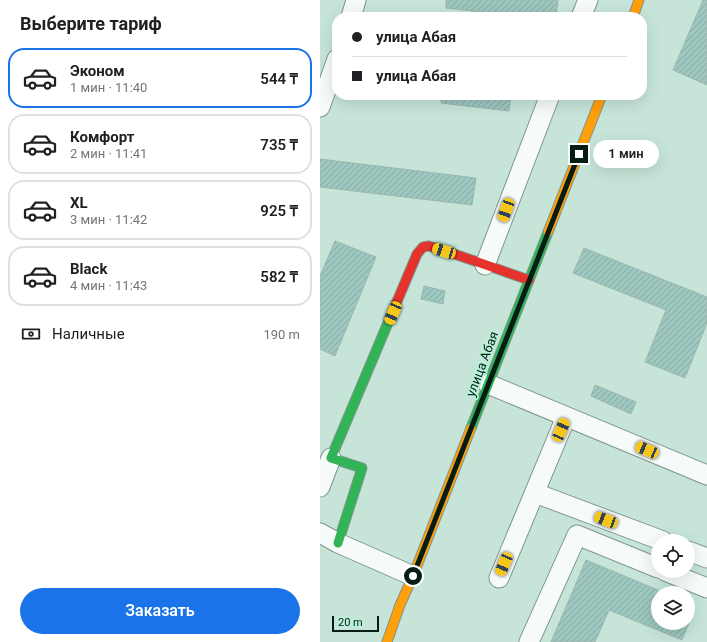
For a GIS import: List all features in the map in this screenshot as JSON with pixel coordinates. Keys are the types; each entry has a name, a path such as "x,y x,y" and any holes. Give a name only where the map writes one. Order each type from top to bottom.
{"street":[{"path":"352,12 356,0"},
{"path":"583,12 588,0"},
{"path":"635,12 639,0"},
{"path":"320,107 332,73"},
{"path":"485,265 548,100"},
{"name":"улица Абая","path":"387,642 400,605 413,576 600,100"},
{"path":"320,487 331,458 422,247 429,246 472,259 529,280"},
{"path":"488,384 707,475"},
{"path":"498,578 566,417"},
{"path":"331,458 362,468 338,543"},
{"path":"535,493 651,537"},
{"path":"320,533 338,543 413,576"},
{"path":"529,642 577,535 651,565"},
{"path":"695,554 707,558"},
{"path":"682,578 707,588"}],"building":[{"path":"446,0 558,0 557,12 480,12 446,8"},
{"path":"703,0 707,0 707,85 673,70"},
{"path":"441,100 510,100 509,111 441,103"},
{"path":"320,159 476,178 472,205 320,187"},
{"path":"335,241 376,257 335,356 320,349 320,276"},
{"path":"584,248 707,297 707,323 685,378 645,362 666,310 573,273"},
{"path":"424,286 445,291 443,304 421,299"},
{"path":"595,385 636,402 631,414 591,396"},
{"path":"586,560 651,587 651,627 609,610 595,642 551,642"},
{"path":"658,630 686,630 682,640"}],"traffic: fast":[{"path":"471,428 548,232"},
{"path":"338,543 362,468 331,458 390,318"}],"traffic: slow":[{"path":"635,12 639,0"},
{"path":"548,232 600,100"},
{"path":"387,642 400,605 413,576 471,428"}],"traffic: jam":[{"path":"390,318 417,254 423,247 429,246 442,250 529,280"}],"route":[{"path":"413,576 579,154"}]}
